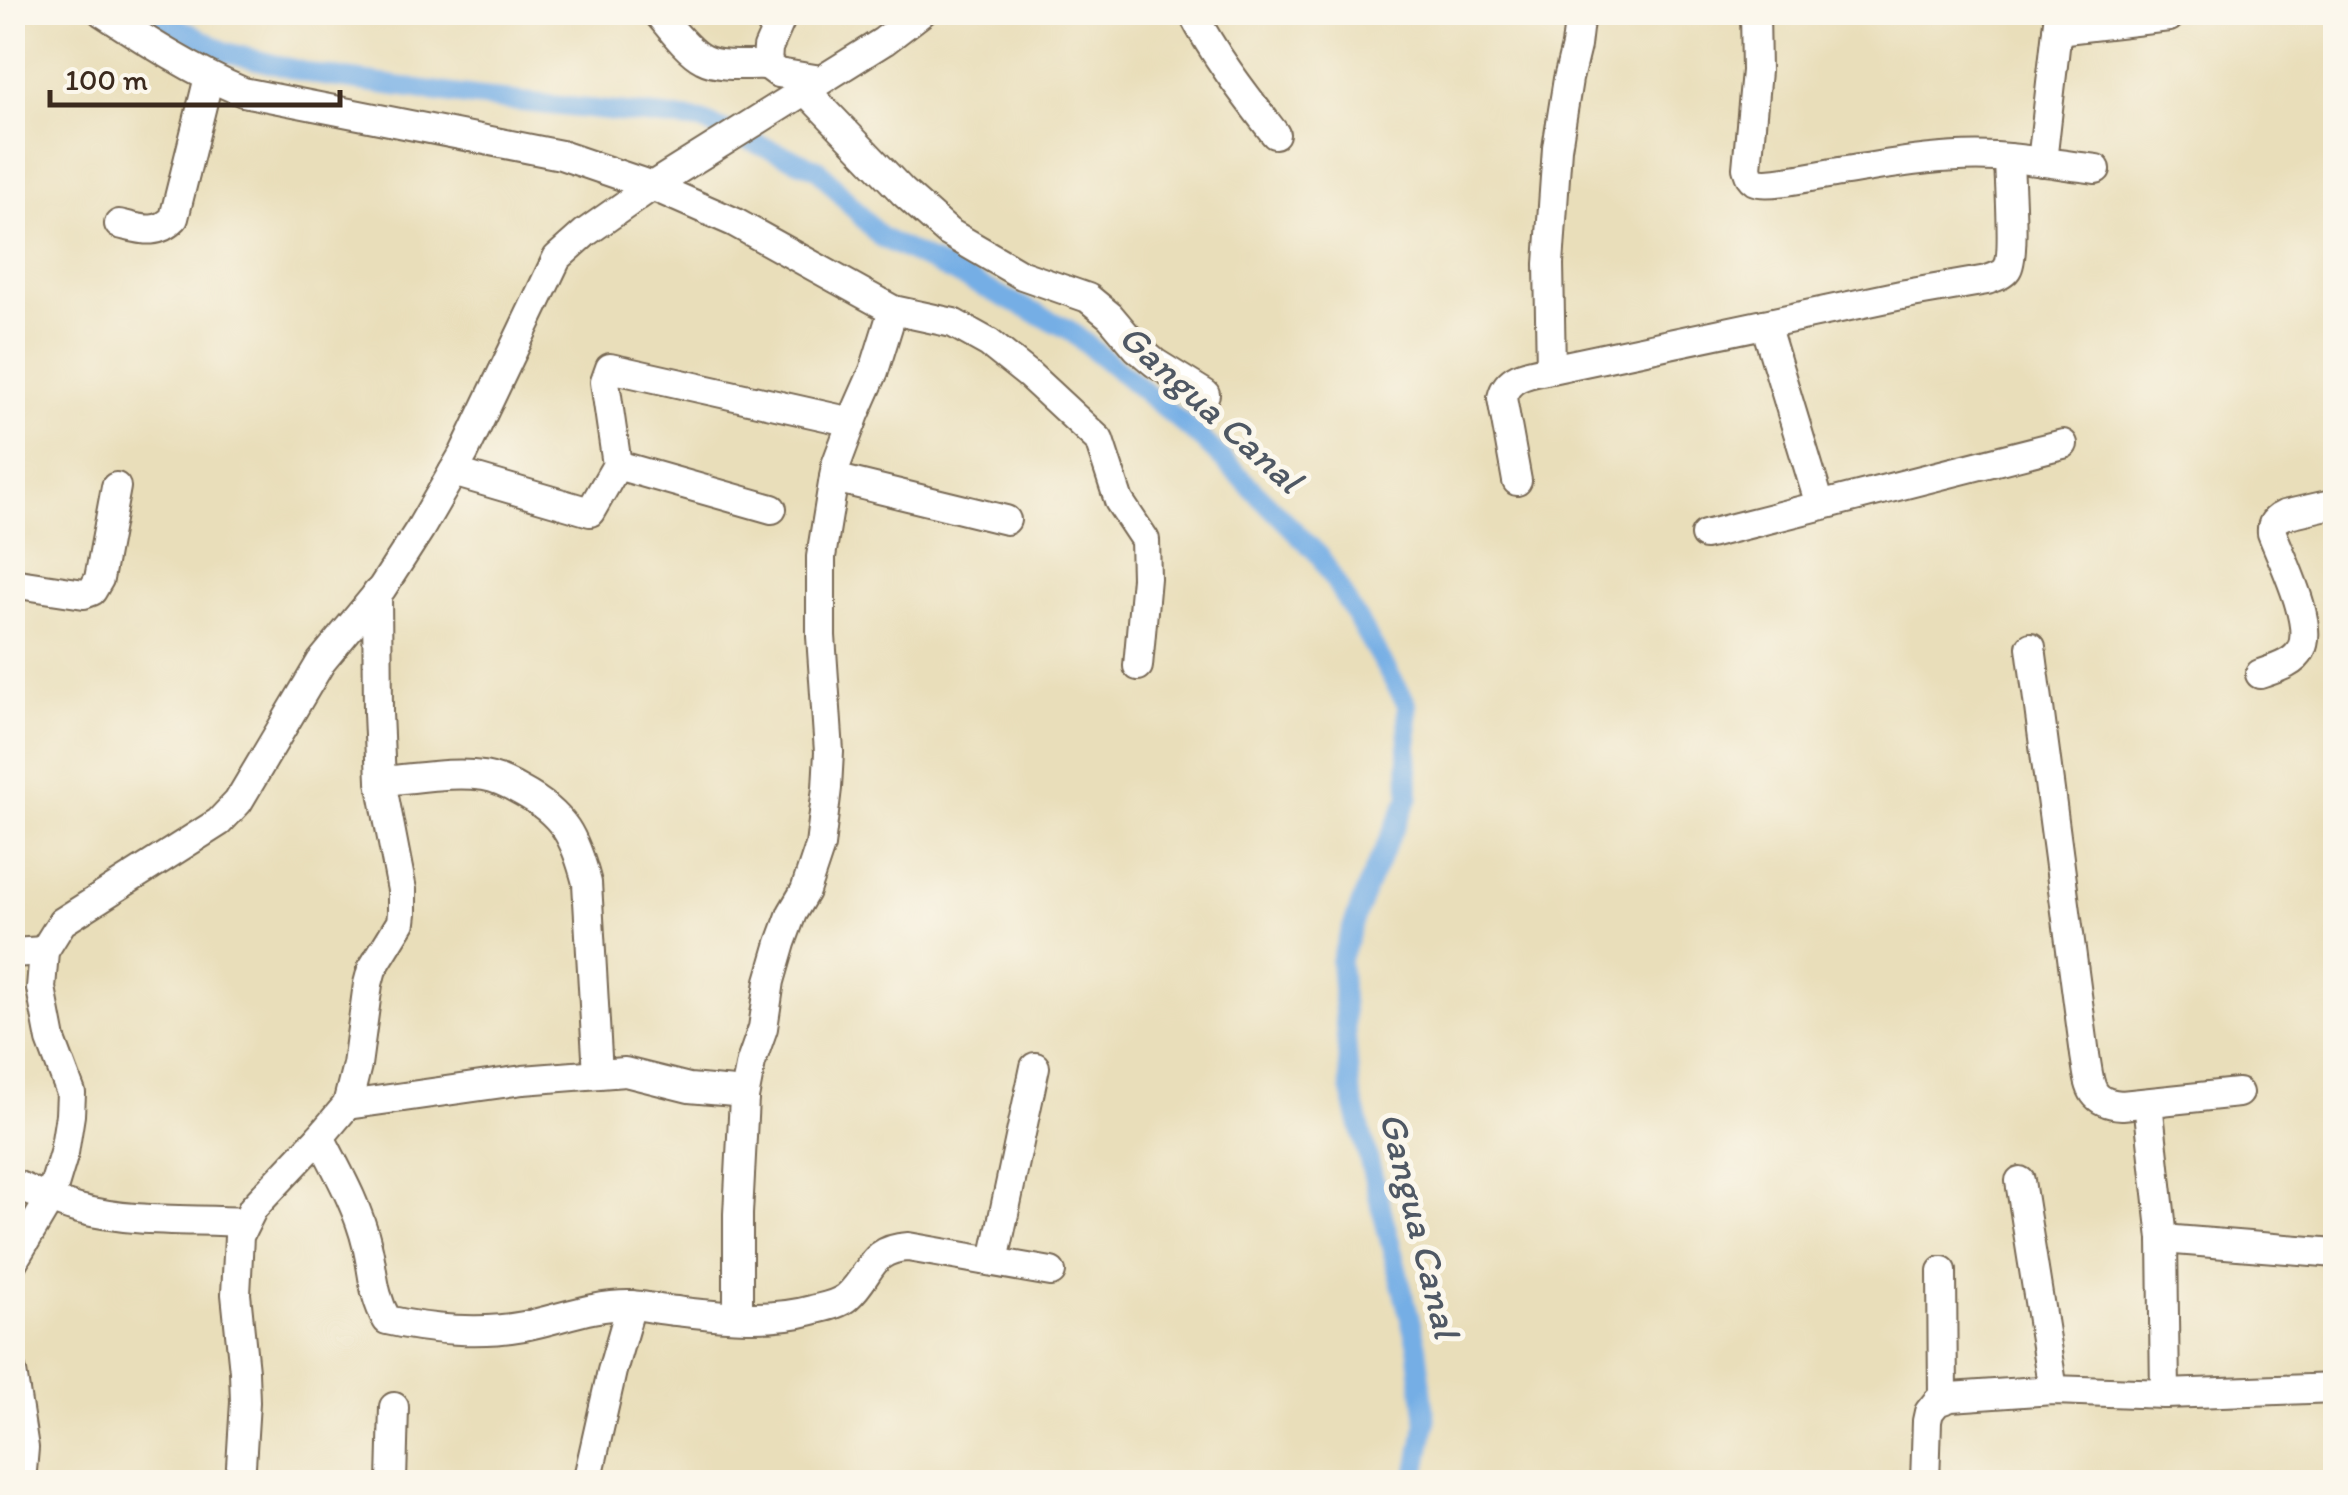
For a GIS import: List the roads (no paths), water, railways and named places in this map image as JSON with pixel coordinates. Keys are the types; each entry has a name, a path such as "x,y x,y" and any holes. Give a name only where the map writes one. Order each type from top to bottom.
{"street":[{"path":"102,12 168,55 243,92 561,155 652,186 734,222 893,310 954,323 989,343 1099,440 1119,501 1145,540 1146,578 1138,666"},
{"path":"768,65 768,48 784,12"},
{"path":"12,1263 50,1199 64,1154 71,1093 46,1022 41,988 44,951 62,922 185,845 238,802 322,662 377,593 454,472 557,258 585,233 652,186 884,41 922,12"},
{"path":"1192,12 1208,44 1276,134"},
{"path":"1552,368 1549,264 1557,148 1580,12"},
{"path":"1755,12 1756,71 1747,168 1755,180 1769,182 1959,157 2009,158 2096,170"},
{"path":"2042,162 2058,21 2170,17 2168,12"},
{"path":"664,16 703,59 768,65 806,89 903,192 948,232 1022,275 1088,298 1155,363 1205,394"},
{"path":"119,224 153,231 174,218 209,78"},
{"path":"1517,482 1502,398 1512,380 1552,368 1998,276 2007,270 2011,253 2009,158"},
{"path":"738,1315 744,1098 781,943 820,846 829,752 821,636 821,557 834,478 893,310"},
{"path":"1765,324 1820,505"},
{"path":"454,472 590,512 618,465 605,382 610,368 852,422"},
{"path":"1704,535 2063,444"},
{"path":"618,465 772,509"},
{"path":"834,478 1006,520"},
{"path":"12,584 84,594 92,591 99,580 116,487"},
{"path":"2260,674 2296,657 2304,643 2302,615 2272,526 2284,515 2336,503"},
{"path":"240,1482 245,1402 236,1294 238,1236 253,1208 346,1104 353,1085 372,969 394,936 402,912 402,890 381,781 377,593"},
{"path":"2031,647 2089,1082 2098,1100 2122,1106 2238,1093"},
{"path":"381,781 484,776 530,796 559,818 580,856 586,883 598,1074"},
{"path":"12,953 44,951"},
{"path":"994,1261 1035,1066"},
{"path":"346,1104 523,1080 625,1072 689,1088 734,1092 744,1098"},
{"path":"2148,1102 2163,1239 2164,1394"},
{"path":"320,1137 352,1201 368,1246 378,1304 387,1320 407,1325 498,1330 587,1309 631,1305 738,1315 806,1312 844,1300 880,1254 908,1246 1051,1272"},
{"path":"2020,1181 2053,1390"},
{"path":"12,1183 76,1208 124,1218 244,1222"},
{"path":"2163,1239 2336,1253"},
{"path":"1942,1272 1944,1399"},
{"path":"587,1482 631,1305"},
{"path":"12,1372 24,1448 21,1482"},
{"path":"1925,1482 1929,1412 1944,1399 2053,1390 2164,1394 2336,1388"},
{"path":"392,1482 394,1408"}],"waterway":[{"name":"Gangua Canal","path":"149,12 226,52 317,75 475,97 701,121 818,169 880,237 1068,329 1203,440 1320,556 1407,704 1409,797 1369,882 1340,961 1350,1088 1417,1346 1426,1422 1415,1482"}]}
